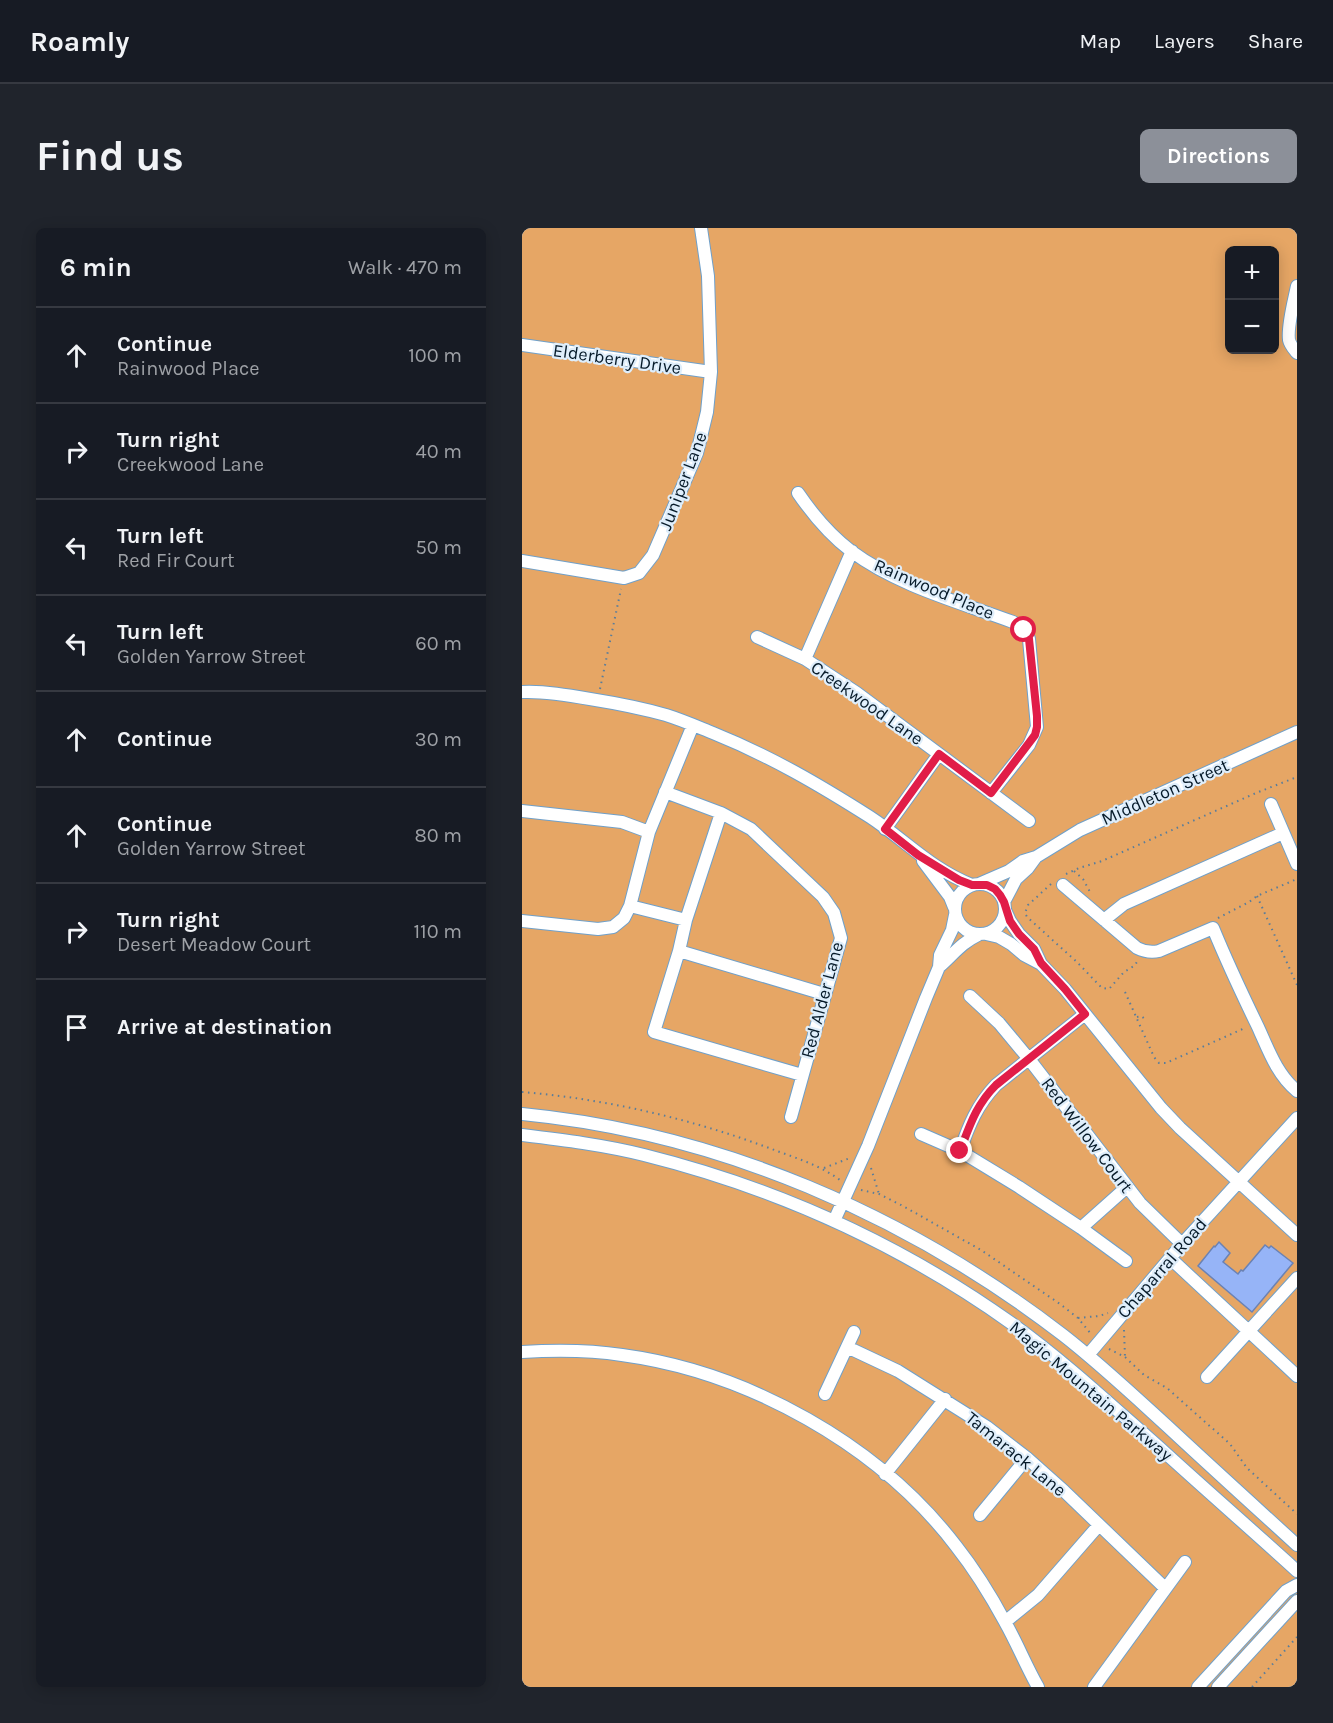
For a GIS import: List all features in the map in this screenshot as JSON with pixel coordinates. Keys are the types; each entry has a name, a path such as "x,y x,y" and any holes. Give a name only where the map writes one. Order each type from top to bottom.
{"street":[{"name":"Juniper Lane","path":"624,578 639,573 653,555 697,453 707,412 711,372 708,276 701,228"},
{"path":"1297,286 1289,340 1297,353"},
{"name":"Elderberry Drive","path":"522,345 711,372"},
{"name":"Rainwood Place","path":"798,493 825,528 852,551 888,573 1013,622 1024,630 1029,639 1037,727 1029,745 991,793"},
{"path":"805,659 852,551"},
{"path":"522,561 624,578"},
{"name":"Creekwood Lane","path":"758,637 805,659 857,693 1029,821"},
{"path":"522,692 598,700 667,716 741,744 789,767 834,794 918,855 959,880 987,885 995,889 1000,895 1010,921 1019,934 1034,949 1041,963 1065,989 1161,1108 1297,1235"},
{"path":"522,921 598,929 613,927 624,918 630,906 649,832 693,725"},
{"name":"Middleton Street","path":"976,884 1036,857 1080,830 1297,732"},
{"path":"885,829 939,754"},
{"name":"Red Alder Lane","path":"665,792 721,813 751,829 823,897 834,913 841,938 791,1117"},
{"path":"1271,804 1297,864"},
{"path":"522,811 622,822 649,832"},
{"path":"721,813 686,920 654,1032 802,1075"},
{"path":"1104,920 1124,904 1283,833"},
{"path":"918,855 950,897 958,922 963,928 999,937 1024,955 1041,963"},
{"name":"Middleton Street","path":"1005,906 1016,879 1029,868 1036,857"},
{"path":"1058,882 1143,952 1159,951 1213,928 1277,1067 1297,1091"},
{"path":"834,1221 869,1144 939,967 940,955 952,930 956,899 960,893 976,884"},
{"path":"630,906 686,920"},
{"path":"939,967 967,940 994,931 1004,918 1005,906"},
{"path":"679,951 824,994"},
{"name":"Red Willow Court","path":"970,996 999,1023 1029,1059 1140,1203 1182,1244"},
{"path":"960,1151 983,1098 1085,1014"},
{"name":"Magic Mountain Parkway","path":"522,1114 611,1127 683,1144 752,1165 844,1201 943,1254 1026,1307 1088,1355 1297,1545"},
{"name":"Chaparral Road","path":"1088,1355 1182,1244 1297,1118"},
{"path":"921,1134 960,1151 1019,1187 1126,1261"},
{"name":"Magic Mountain Parkway","path":"522,1135 576,1142 642,1155 710,1173 778,1196 834,1221 923,1266 1010,1322 1048,1350 1097,1391 1297,1571"},
{"path":"1081,1228 1127,1187"},
{"path":"1170,1258 1297,1376"},
{"path":"1207,1377 1297,1278"},
{"path":"825,1394 854,1332"},
{"name":"Tamarack Lane","path":"847,1347 898,1371 987,1427 1027,1458 1166,1588"},
{"path":"522,1352 549,1351 621,1355 665,1363 755,1393 793,1411 841,1440 885,1474 929,1514 956,1545 983,1584 1005,1622 1038,1687"},
{"path":"885,1474 945,1399"},
{"path":"980,1515 1027,1458"},
{"path":"1005,1622 1038,1595 1099,1526"},
{"path":"1094,1687 1185,1562"},
{"path":"1198,1687 1286,1591 1297,1585"},
{"path":"1218,1687 1297,1601"}],"path":[{"path":"598,700 624,578"},
{"path":"1143,952 1134,966 1124,972 1109,989 1102,988 1025,913 1028,905 1079,868 1108,859 1297,777"},
{"path":"1213,928 1219,916 1297,879"},
{"path":"1257,896 1297,985"},
{"path":"1125,992 1154,1057 1162,1064 1256,1023"},
{"path":"1137,1017 1141,1016 1145,1019"},
{"path":"522,1092 617,1106 690,1123 759,1144 823,1169 840,1180"},
{"path":"823,1169 845,1160"},
{"path":"875,1178 879,1194"},
{"path":"862,1190 879,1194 966,1241 1023,1278 1078,1318 1089,1333"},
{"path":"1078,1318 1099,1316"},
{"path":"1123,1335 1125,1358"},
{"path":"1108,1348 1125,1358 1144,1375 1167,1388 1230,1444 1247,1468 1297,1514"},
{"path":"1252,1687 1297,1638"}],"shaded area":[{"path":"522,228 1297,228 1297,1687 522,1687"}],"building":[{"path":"1219,1242 1230,1253 1223,1262 1238,1274 1265,1245 1269,1248 1271,1246 1293,1263 1252,1312 1198,1266"}],"route":[{"path":"960,1151 983,1098 1085,1014 1041,963 1034,949 1019,934 1010,921 1004,902 995,889 987,885 972,885 959,880 918,855 885,829 939,754 991,793 1029,745 1035,735 1037,716 1029,639 1024,630"}]}
